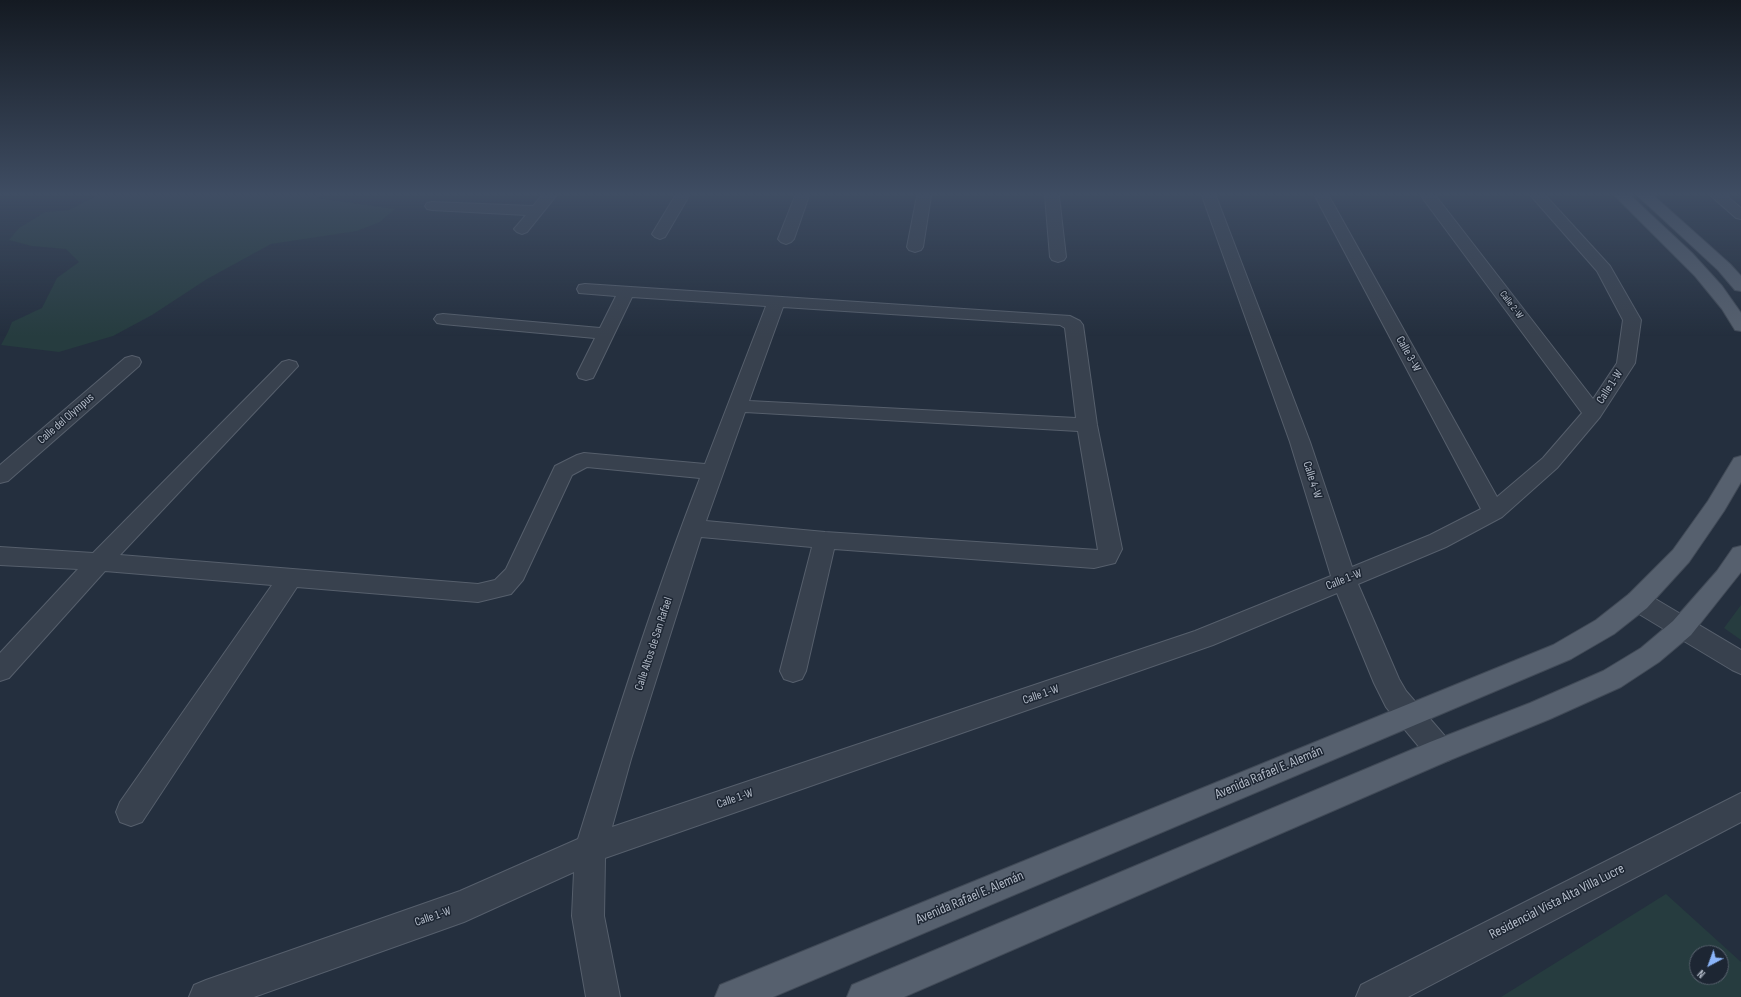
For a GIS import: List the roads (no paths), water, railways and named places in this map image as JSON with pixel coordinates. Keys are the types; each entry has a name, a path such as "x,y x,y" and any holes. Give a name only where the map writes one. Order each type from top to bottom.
{"main road":[{"path":"1671,243 1708,281 1731,308 1741,326"},
{"path":"1697,243 1724,267 1741,286"},
{"name":"Avenida Rafael E. Alemán","path":"732,997 1562,652 1605,627 1638,602 1681,556 1716,506 1741,463"},
{"path":"864,997 1440,751 1540,711 1612,679 1650,655 1682,628 1725,577 1741,554"}],"street":[{"path":"915,247 916,243"},
{"path":"1057,243 1058,257"},
{"name":"Calle 4-W","path":"1226,243 1300,442 1344,580 1387,683 1396,699 1440,751"},
{"name":"Calle 3-W","path":"1347,243 1494,512"},
{"name":"Calle 2-W","path":"1463,243 1593,413"},
{"name":"Calle 1-W","path":"206,997 464,906 590,849 1204,638 1438,541 1494,512 1550,463 1593,413 1626,363 1632,320 1604,269 1580,243"},
{"path":"586,289 1064,320 1071,322 1074,325 1087,425 1110,550 1107,557 1094,559 825,540 692,528"},
{"path":"586,374 627,291"},
{"name":"Calle Altos de San Rafael","path":"603,997 588,916 590,849 617,759 692,528 776,302"},
{"path":"443,319 606,334"},
{"name":"Calle del Olympus","path":"0,476 132,362"},
{"path":"0,670 99,562 289,366"},
{"path":"738,406 1087,425"},
{"path":"0,556 99,562 478,593 502,588 515,574 563,471 572,465 584,460 713,472"},
{"path":"794,671 825,540"},
{"path":"131,812 291,577"},
{"path":"1638,602 1741,663"},
{"name":"Residencial Vista Alta Villa Lucre","path":"1373,997 1741,807"}]}
